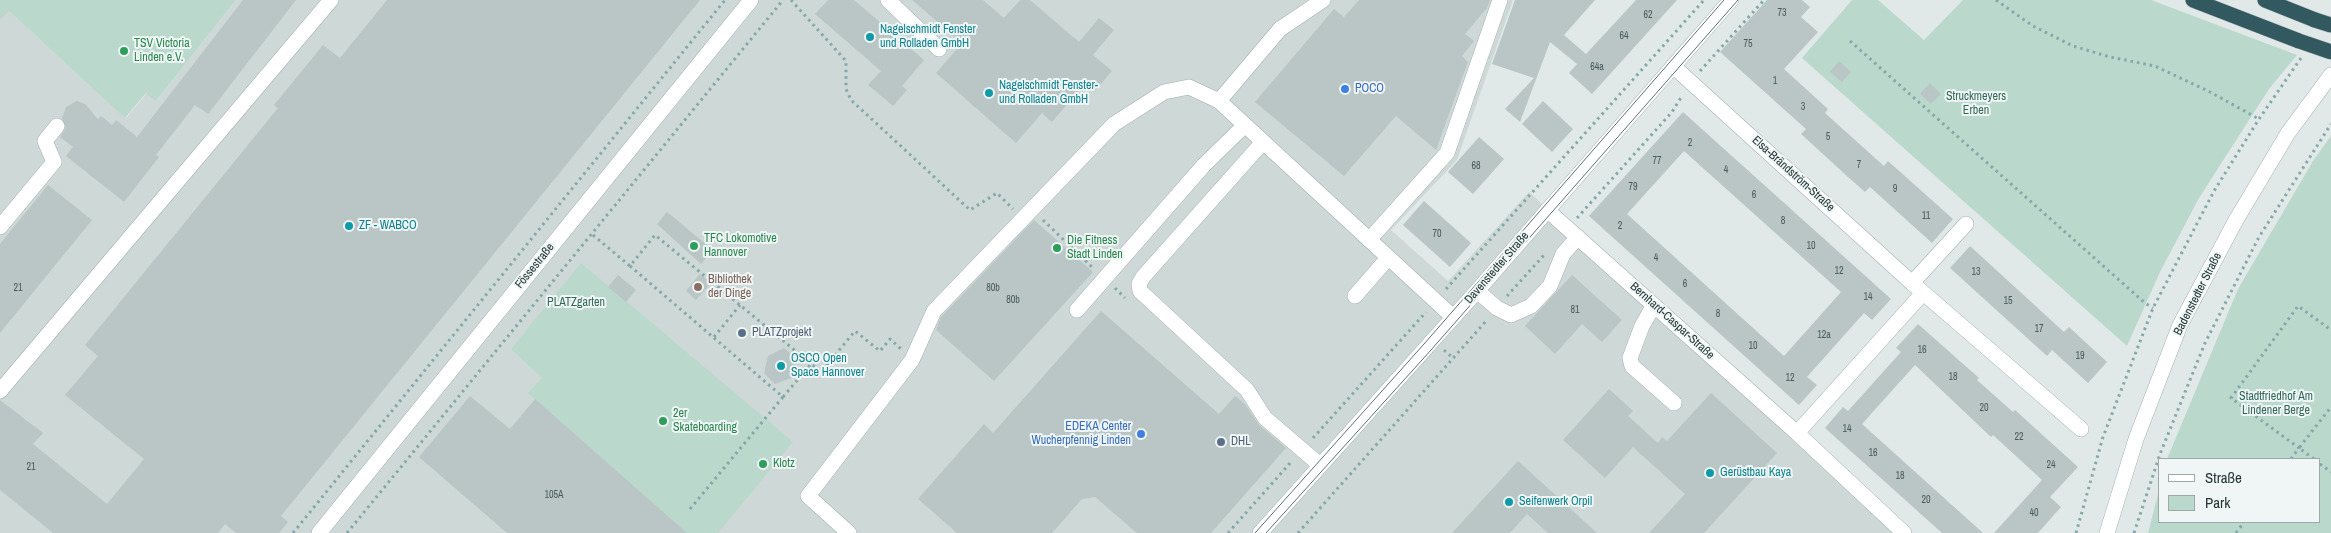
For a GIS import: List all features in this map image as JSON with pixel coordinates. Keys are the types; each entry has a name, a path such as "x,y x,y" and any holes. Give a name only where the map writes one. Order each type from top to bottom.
{"highway":[{"path":"2194,0 2331,52"},
{"path":"2265,0 2331,25"}],"street":[{"path":"0,391 331,0"},
{"name":"Fössestraße","path":"320,533 751,0"},
{"path":"888,0 939,49"},
{"path":"1219,101 1280,29 1323,0"},
{"path":"1369,240 1423,176 1447,153 1500,0"},
{"name":"Davenstedter Straße","path":"1260,533 1477,291 1731,0"},
{"name":"Elsa-Brändström-Straße","path":"1673,66 1918,288 2081,429"},
{"name":"Badenstedter Straße","path":"2107,533 2136,438 2180,325 2236,220 2288,133 2331,75"},
{"path":"848,533 808,496 912,360 934,311 1114,124 1164,92 1189,87 1219,101 1453,317"},
{"path":"1077,310 1199,171 1244,125"},
{"path":"0,227 54,162 45,141 57,126"},
{"path":"1263,142 1143,277 1139,284 1140,291 1247,390 1265,418 1320,465"},
{"name":"Bernhard-Caspar-Straße","path":"1547,210 1797,433 1904,533"},
{"path":"1797,433 1918,288 1966,224"},
{"path":"1477,291 1497,308 1511,315 1531,306 1550,286 1573,233"},
{"path":"1355,296 1388,258"},
{"path":"1654,305 1642,326 1630,358 1632,366 1674,403"}],"path":[{"path":"293,533 725,0"},
{"path":"347,533 593,236 783,0"},
{"path":"791,0 846,61 846,89 851,100 970,210 997,193"},
{"path":"1228,533 1704,0"},
{"path":"1573,233 1672,112 1691,82 1764,0"},
{"path":"1996,0 2033,26 2073,46 2110,57 2155,66 2210,92 2259,119"},
{"path":"1850,41 2145,304 2153,308"},
{"path":"2076,533 2102,437 2153,308 2214,191 2259,119 2302,56"},
{"path":"2159,458 2205,343 2259,237 2331,124"},
{"path":"630,266 655,235 821,372 855,331 880,351 890,339"},
{"path":"593,236 714,337 782,397"},
{"path":"1298,533 1549,249"},
{"path":"714,337 740,305"},
{"path":"2313,458 2231,398 2298,306 2331,330"},
{"path":"690,509 811,364"},
{"path":"2292,458 2331,407"},
{"path":"2134,533 2158,460"}],"shaded area":[{"path":"236,0 1513,0 1457,160 1391,230 1448,281 1529,192 1904,533 0,533 0,20 8,10 126,118 147,93 157,100"}],"green space":[{"name":"TSV Victoria Linden e.V.","path":"0,0 236,0 156,101 146,93 125,118 9,11 0,20"},
{"name":"Struckmeyers Erben","path":"1852,0 1878,0 1924,40 1963,0 2151,0 2297,55 2269,89 2199,198 2160,272 2127,346 1802,58"},
{"name":"Stadtfriedhof Am Lindener Berge","path":"2331,136 2331,533 2148,533 2158,495 2158,523 2321,523 2321,458 2167,458 2238,289 2313,161"},
{"name":"2er Skateboarding","path":"581,263 793,442 718,533 687,533 528,393 542,378 511,349"}],"building":[{"path":"243,0 296,0 208,114 195,105 156,155 159,157 124,202 66,156 73,147 60,137 66,128 62,118 66,107 77,101 85,104 98,119 101,116 112,125 116,120 137,137"},
{"name":"ZF - WABCO","path":"387,0 700,0 281,516 288,522 279,533 236,533 225,524 218,533 53,533 0,490 0,400 43,433 33,444 107,504 144,459 65,395 98,356 85,345 278,108 274,105 323,45 340,58"},
{"name":"Nagelschmidt Fenster und Rolladen GmbH","path":"828,0 854,0 924,60 902,86 907,90 893,106 868,85 881,71 815,14"},
{"path":"912,0 983,0 1004,18 1020,0 1030,0 1079,42 1099,18 1114,30 1093,55 1112,71 1094,92 1085,84 1052,122 1042,113 1016,143 936,73 962,43"},
{"name":"POCO","path":"1359,0 1490,0 1487,8 1465,34 1474,41 1462,56 1468,62 1436,150 1396,116 1344,176 1255,102 1334,9 1344,17"},
{"path":"1515,0 1595,0 1564,35 1586,54 1636,0 1677,0 1592,94 1569,73 1577,64 1550,42 1520,122 1505,109 1534,78 1492,64"},
{"path":"1767,0 1802,0 1810,7 1801,17 1818,32 1784,69 1828,109 1825,113 1884,166 1888,161 1953,219 1932,243 1870,187 1865,192 1848,177 1801,134 1806,129 1720,52"},
{"path":"1839,61 1851,72 1842,82 1830,72"},
{"path":"1930,83 1941,94 1931,104 1920,94"},
{"path":"1543,101 1573,129 1552,152 1522,124"},
{"path":"1683,112 1891,299 1872,320 1864,313 1807,377 1817,385 1799,405 1589,216","holes":["1684,151 1841,292 1784,356 1627,214"]},
{"path":"1479,137 1504,159 1473,194 1448,172"},
{"path":"48,185 92,220 0,333 0,244"},
{"path":"1424,201 1471,243 1450,267 1403,225"},
{"path":"667,212 713,250 701,264 657,224"},
{"path":"1034,220 1093,272 994,381 936,330 941,317"},
{"path":"1970,246 2064,332 2069,327 2107,362 2088,383 2052,350 2047,356 1950,268"},
{"name":"Bibliothek der Dinge","path":"700,274 711,283 696,300 686,291"},
{"path":"618,275 636,290 626,302 608,287"},
{"path":"1572,275 1622,320 1602,342 1582,324 1555,354 1525,326"},
{"path":"1101,311 1219,414 1235,396 1245,404 1259,425 1286,448 1211,533 1137,533 1095,497 1082,499 1052,533 957,533 918,499 984,424 993,433"},
{"path":"1918,324 1979,378 1977,380 2013,412 2015,410 2078,467 2050,497 2061,507 2038,533 1994,533 2042,480 1993,435 1991,437 1915,365 1862,424 1983,533 1942,533 1825,428 1843,407 1848,411 1901,352 1896,348"},
{"name":"OSCO Open Space Hannover","path":"784,348 797,359 794,377 775,384 764,373 768,356"},
{"name":"Gerüstbau Kaya","path":"1609,389 1633,411 1628,416 1658,443 1662,437 1667,441 1711,393 1777,453 1704,533 1649,533 1685,494 1633,447 1605,478 1563,440"},
{"path":"470,396 510,429 535,399 687,533 507,533 419,457"},
{"name":"Seifenwerk Orpil","path":"1518,461 1597,533 1548,533 1527,514 1510,533 1452,533"}],"tram line":[{"path":"1255,533 1424,344 1724,0"},
{"path":"1266,533 1431,350 1738,0"}],"place":[{"name":"Nagelschmidt Fenster und Rolladen GmbH","path":"870,37"},
{"name":"TSV Victoria Linden e.V.","path":"124,51"},
{"name":"POCO","path":"1345,89"},
{"name":"Nagelschmidt Fenster- und Rolladen GmbH","path":"989,93"},
{"name":"ZF - WABCO","path":"349,226"},
{"name":"TFC Lokomotive Hannover","path":"694,246"},
{"name":"Die Fitness Stadt Linden","path":"1057,248"},
{"name":"Bibliothek der Dinge","path":"698,287"},
{"name":"PLATZprojekt","path":"742,333"},
{"name":"OSCO Open Space Hannover","path":"781,366"},
{"name":"2er Skateboarding","path":"663,421"},
{"name":"EDEKA Center Wucherpfennig Linden","path":"1141,434"},
{"name":"DHL","path":"1221,442"},
{"name":"Klotz","path":"763,464"},
{"name":"Gerüstbau Kaya","path":"1710,473"},
{"name":"Seifenwerk Orpil","path":"1509,502"}],"park label":[{"name":"PLATZgarten","path":"576,303"}]}
